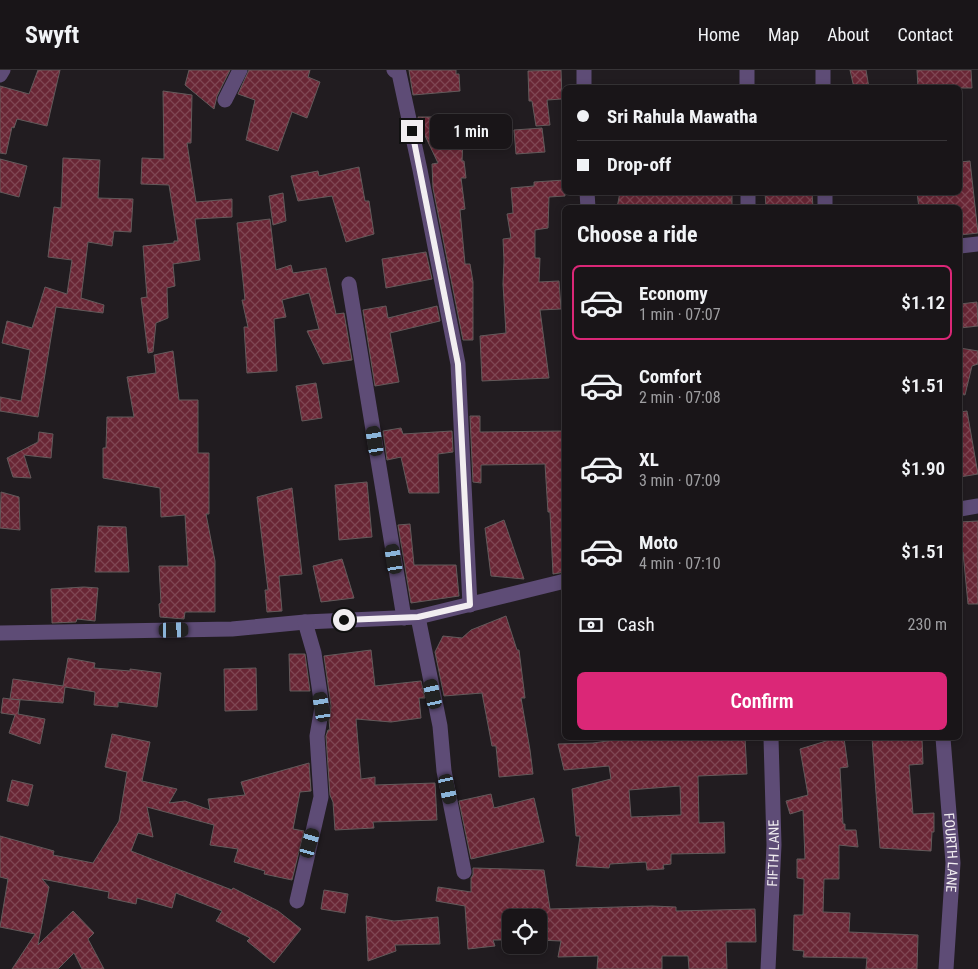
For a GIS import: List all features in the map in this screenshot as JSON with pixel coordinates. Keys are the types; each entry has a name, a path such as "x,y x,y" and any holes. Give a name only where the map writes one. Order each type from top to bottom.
{"street":[{"path":"0,75 3,70"},
{"path":"225,100 240,70"},
{"path":"394,70 399,72 458,364 470,605"},
{"path":"584,70 584,85"},
{"path":"747,70 747,85"},
{"path":"823,70 823,85"},
{"path":"962,246 978,244"},
{"path":"349,284 411,617 440,726 444,771 464,872"},
{"path":"962,509 978,506"},
{"path":"0,633 232,629 305,622 411,617 470,605 562,582"},
{"path":"297,901 320,797 318,736 322,707 314,653 305,622"},
{"name":"FIFTH LANE","path":"768,969 774,845 771,740"},
{"name":"FOURTH LANE","path":"943,740 953,863 946,969"}],"building":[{"path":"38,70 60,70 47,126 17,119 14,128 12,127 6,154 0,153 0,86 29,94"},
{"path":"189,70 230,70 217,96 214,109 185,85"},
{"path":"249,70 310,70 308,77 320,82 307,118 292,112 278,151 246,140 255,100 238,94"},
{"path":"409,70 456,70 456,74 459,74 460,91 413,95"},
{"path":"561,70 562,99 547,100 550,125 536,126 532,101 529,101 528,71"},
{"path":"850,70 866,70 868,85 853,85"},
{"path":"917,70 971,70 972,88 962,88 962,85 918,85"},
{"path":"163,91 192,95 191,143 187,143 196,202 232,199 232,217 195,219 200,260 173,264 175,286 167,288 168,318 156,323 153,352 148,353 141,298 147,297 143,246 178,241 169,185 141,184 142,158 164,159"},
{"path":"418,117 464,117 462,161 464,161 466,178 461,178 465,209 460,210 465,264 470,264 473,282 473,340 463,340 433,188 432,164 438,163"},
{"path":"542,128 545,152 516,154 514,130"},
{"path":"63,158 100,160 98,198 133,199 131,232 114,231 112,246 88,242 81,298 104,305 103,313 56,307 38,417 0,411 0,397 21,401 30,350 2,343 7,321 32,328 45,287 67,294 72,260 48,257 54,207 61,208"},
{"path":"0,159 27,166 19,197 0,192"},
{"path":"970,161 978,233 962,235 962,205 919,205 917,195 962,195 962,162"},
{"path":"359,167 365,201 369,201 374,234 346,242 332,196 298,201 291,176 318,171 319,176"},
{"path":"562,180 562,195 565,195 549,197 548,228 535,230 535,258 540,258 539,282 559,281 561,309 540,310 549,378 482,381 480,336 506,333 503,239 511,238 507,214 513,213 511,188 534,186 534,182"},
{"path":"283,193 286,221 273,225 269,196"},
{"path":"619,195 732,195 732,205 618,205"},
{"path":"765,195 812,195 813,205 766,205"},
{"path":"270,219 276,270 291,265 293,273 326,268 336,314 344,313 352,360 323,364 307,331 319,329 309,293 282,300 286,317 274,319 277,371 247,373 244,327 248,327 242,300 245,300 237,223"},
{"path":"426,252 432,279 386,288 382,259"},
{"path":"977,302 978,326 962,328 962,304"},
{"path":"386,306 388,318 437,306 440,321 390,333 399,382 375,386 363,310"},
{"path":"962,348 978,351 978,364 972,366 965,395 962,394"},
{"path":"173,351 179,400 198,400 198,453 209,453 209,514 206,514 215,561 215,612 185,612 184,619 160,617 159,566 188,566 185,515 161,517 160,488 103,478 103,448 106,448 107,417 134,417 127,377 156,373 154,355"},
{"path":"316,383 322,418 302,421 296,386"},
{"path":"967,411 978,474 962,477 962,412"},
{"path":"470,416 480,416 480,432 562,431 562,572 553,574 550,512 548,512 545,464 481,465 481,483 473,482"},
{"path":"401,428 403,434 452,431 453,452 438,454 439,493 409,493 401,457 387,460 383,431"},
{"path":"39,432 53,434 51,458 24,455 31,478 13,477 7,458 38,442"},
{"path":"367,482 372,537 339,540 335,485"},
{"path":"292,488 302,574 279,576 282,611 267,612 265,590 268,590 257,497"},
{"path":"1,492 19,497 20,530 0,528"},
{"path":"504,520 524,579 491,576 485,528"},
{"path":"978,521 978,604 968,604 962,552 962,522"},
{"path":"410,524 414,565 456,565 459,596 411,603 398,525"},
{"path":"98,526 126,527 129,572 95,572"},
{"path":"342,559 354,598 321,602 313,566"},
{"path":"98,588 95,621 77,619 76,622 52,623 51,589"},
{"path":"506,616 517,650 519,650 525,698 521,698 533,774 499,777 496,746 492,746 482,693 444,696 435,652 443,636 462,638 471,630"},
{"path":"371,650 375,686 421,681 425,698 419,698 421,718 391,722 356,719 361,779 375,777 375,785 435,783 437,820 373,822 374,828 335,830 333,802 330,795 326,736 328,730 330,730 331,706 324,656"},
{"path":"289,654 305,654 310,691 290,691"},
{"path":"68,658 95,663 94,668 130,671 130,669 161,673 157,707 118,702 118,707 94,705 95,692 65,687 63,703 11,699 20,700 18,714 45,719 40,744 9,733 15,715 1,713 3,698 10,699 13,679 63,686"},
{"path":"256,668 257,710 225,711 224,669"},
{"path":"112,734 150,742 142,781 177,789 169,803 185,801 210,810 208,799 245,795 241,782 309,763 311,791 300,792 293,829 304,831 292,880 264,874 265,871 234,862 238,849 210,845 214,825 147,807 153,837 138,833 131,851 232,890 233,888 278,911 301,929 274,963 247,941 250,938 216,921 222,911 176,893 172,908 137,898 136,904 108,898 109,892 42,879 49,887 38,945 73,911 94,933 88,939 104,969 82,969 74,953 58,969 12,969 35,934 0,927 8,879 0,877 0,836 54,851 53,855 93,863 119,821 127,772 105,767"},
{"path":"615,740 745,740 747,774 698,776 699,823 724,822 725,853 671,854 671,864 663,865 664,869 647,870 646,862 610,864 609,868 576,866 580,836 576,836 572,789 611,779 609,766 564,770 558,744","holes":["680,786 681,815 631,817 629,790"]},
{"path":"829,740 844,740 848,767 840,768 843,824 845,824 845,830 856,830 858,847 839,845 839,879 824,879 823,912 850,913 849,932 918,935 917,969 866,969 867,958 803,957 804,951 793,950 794,915 803,915 804,879 797,878 797,859 805,859 803,810 790,814 786,801 808,795 800,749"},
{"path":"872,740 922,740 923,764 909,765 913,814 934,813 931,851 880,848"},
{"path":"12,780 33,785 28,806 7,801"},
{"path":"491,794 494,808 534,798 544,842 471,859 459,801"},
{"path":"473,868 544,870 550,909 652,906 676,907 676,911 755,909 756,942 726,942 727,969 689,969 688,956 662,956 662,969 597,969 598,956 558,957 561,941 547,940 547,909 502,909 502,940 493,940 495,946 468,949 465,906 436,901 438,887 471,892 471,878"},
{"path":"324,890 348,894 345,913 321,909"},
{"path":"366,916 394,921 438,917 440,944 395,945 396,951 368,961"}],"route":[{"path":"344,620 418,617 470,605 458,364 412,131"}]}
